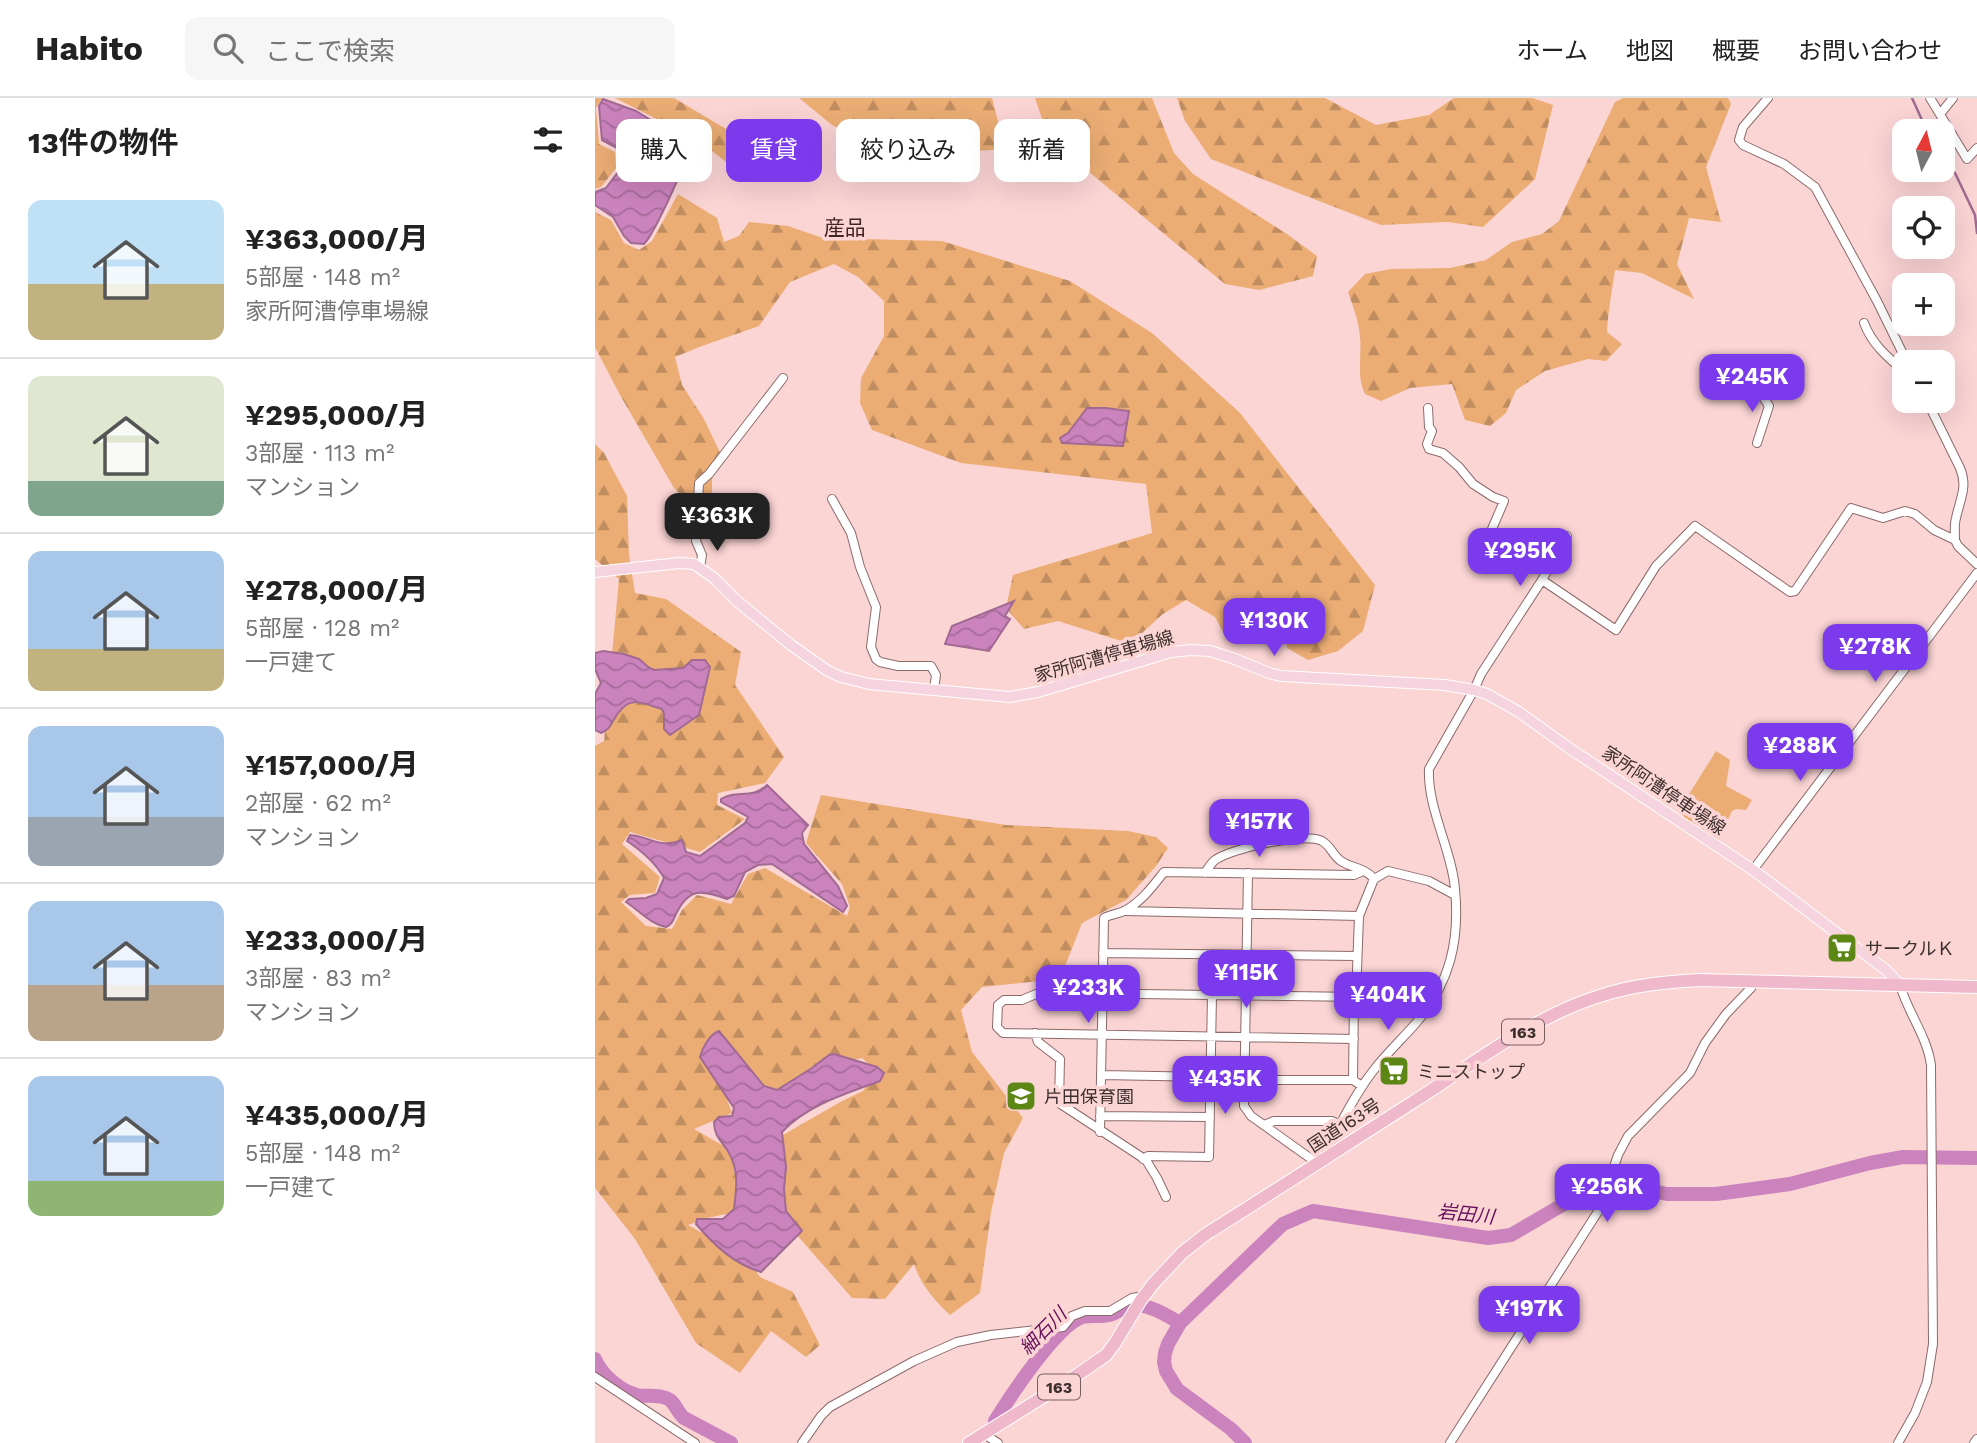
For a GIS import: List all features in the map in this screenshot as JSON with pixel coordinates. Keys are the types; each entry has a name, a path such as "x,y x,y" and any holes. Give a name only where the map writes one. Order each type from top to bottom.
{"highway":[{"name":"国道163号","path":"969,1443 992,1440 1105,1355 1143,1298 1182,1253 1206,1234 1531,1027 1579,1004 1614,992 1652,984 1698,980 1974,989"}],"main road":[{"path":"595,572 679,563 700,567"},
{"name":"家所阿漕停車場線","path":"700,567 782,638 828,671 869,684 1024,696 1171,652 1191,650 1221,654 1253,668 1281,676 1445,684 1487,694 1519,712 1753,870 1886,970 1900,985"}],"street":[{"path":"1768,98 1743,127 1739,140 1743,145 1784,164 1815,187 1901,350"},
{"path":"1930,98 1967,159 1977,148"},
{"path":"1940,114 1953,98"},
{"path":"1864,323 1873,341 1892,361"},
{"path":"700,567 702,555 696,541 699,483 709,474 783,378"},
{"path":"1755,384 1769,406 1756,443"},
{"path":"1428,408 1429,427 1432,431 1427,444 1429,449 1443,453 1473,484 1504,501 1489,536"},
{"path":"1933,413 1961,468 1964,480 1962,501 1955,522 1955,540 1977,564"},
{"path":"832,499 851,533 860,567 876,607 871,647 873,653 880,662 887,664 930,666 936,675 934,689"},
{"path":"1542,580 1616,630 1656,566 1695,526 1790,592 1795,591 1851,508 1883,518 1909,511 1934,530 1955,540"},
{"path":"1329,1155 1327,1149 1362,1086 1418,1021 1451,963 1455,887 1436,814 1429,769 1481,674 1567,536"},
{"path":"1753,870 1977,573"},
{"path":"1205,873 1212,862 1224,855 1261,844 1313,838 1330,847 1339,860 1370,874 1374,879"},
{"path":"1124,911 1147,893 1164,872 1354,875 1363,871"},
{"path":"1353,1080 1359,916 1374,879 1388,871 1429,881 1455,895"},
{"path":"1248,873 1244,1106 1246,1112 1317,1163"},
{"path":"1100,1132 1104,918 1124,911 1359,916"},
{"path":"1103,953 1357,956"},
{"path":"1450,1443 1599,1210 1618,1155 1628,1136 1690,1073 1705,1043 1726,1014 1751,988 1752,982"},
{"path":"1900,985 1930,1052 1932,1138 1933,1344 1927,1382 1903,1441"},
{"path":"1354,1039 1003,1033 997,1027 998,1005 1004,1000 1022,1000 1036,994 1433,998"},
{"path":"1143,1158 1209,1157 1212,995"},
{"path":"1035,1033 1038,1042 1060,1059 1059,1103 1143,1158 1166,1197"},
{"path":"1101,1075 1210,1077"},
{"path":"1245,1080 1353,1080 1362,1086"},
{"path":"1100,1116 1210,1117"},
{"path":"1264,1125 1274,1121 1332,1121 1340,1125"},
{"path":"802,1443 830,1407 914,1361 946,1347 966,1339 1063,1326 1072,1316 1085,1311 1110,1311 1132,1298 1143,1298"},
{"path":"595,1377 695,1443"},
{"path":"1974,1443 1977,1438"}],"green space":[{"path":"595,98 602,98 596,108 599,144 615,152 616,168 601,187 595,189"},
{"path":"615,98 674,98 709,119 656,119"},
{"path":"799,98 992,98 997,119 994,119 994,150 980,151 980,119 836,119 836,127"},
{"path":"1035,98 1152,98 1174,153 1193,174 1317,256 1313,276 1259,290 1225,284 1090,173 1090,119 1042,119"},
{"path":"1177,98 1325,98 1376,125 1429,115 1454,98 1532,98 1553,105 1535,179 1483,227 1448,222 1381,225 1211,159 1185,121"},
{"path":"1623,98 1728,98 1731,104 1706,167 1721,222 1689,218 1677,264 1694,299 1642,273 1615,270 1607,332 1622,344 1606,361 1588,359 1545,371 1516,390 1506,413 1490,426 1465,420 1452,384 1410,388 1381,401 1365,394 1360,373 1359,331 1348,292 1365,274 1391,269 1450,268 1486,260 1512,242 1542,234 1559,221 1615,102"},
{"path":"712,121 726,129 726,162 712,151"},
{"path":"678,194 717,218 724,242 739,236 749,222 788,226 823,238 942,241 1070,281 1152,333 1240,413 1375,585 1363,631 1338,651 1308,660 1287,648 1287,623 1263,619 1257,642 1229,642 1215,617 1186,600 1163,614 1142,633 1121,641 1058,621 1024,629 1006,608 1013,575 1152,533 1146,484 961,463 872,430 860,403 861,378 884,336 884,301 858,277 834,264 790,282 759,326 675,357 682,385 704,419 723,459 712,479 712,495 700,514 674,488 595,347 595,212 611,220 624,243 639,250 652,241"},
{"path":"595,444 604,453 627,496 629,555 635,593 666,599 741,652 735,685 784,757 765,783 718,793 717,805 745,819 700,852 630,832 622,844 660,877 655,893 630,895 621,902 646,926 672,929 682,910 697,895 731,904 748,874 765,868 847,916 850,907 842,884 806,843 821,795 1006,825 1128,831 1156,837 1168,848 1126,900 1082,923 1060,979 982,987 961,1010 972,1052 1023,1118 1004,1153 991,1212 980,1293 950,1315 929,1292 914,1264 885,1299 852,1298 782,1218 775,1170 783,1135 863,1091 870,1081 872,1067 862,1058 823,1068 772,1100 707,1045 732,1113 694,1129 731,1150 737,1188 736,1212 688,1225 747,1258 760,1277 793,1292 820,1345 806,1357 771,1331 740,1373 696,1343 635,1239 595,1188 595,746 604,741 619,579 595,559"},
{"path":"1716,751 1730,760 1726,786 1752,800 1746,810 1732,811 1717,842 1677,815"}],"water":[{"path":"603,99 636,111 649,119 616,119 616,147 602,140 599,106"},
{"path":"616,175 616,182 676,182 644,244 631,243 613,217 595,205 595,192 606,188"},
{"path":"1087,408 1129,411 1123,446 1062,443 1060,438 1068,433"},
{"path":"1014,601 1005,616 1010,619 989,651 945,644 952,626"},
{"path":"603,651 639,659 654,670 683,668 692,660 705,660 710,667 699,715 670,735 664,729 662,709 633,702 623,707 607,730 601,733 595,730 595,694 601,683 595,669 595,653"},
{"path":"767,785 808,825 802,833 804,844 838,886 847,906 843,912 772,864 758,865 745,872 734,896 727,899 703,893 691,895 666,927 650,920 626,902 629,899 657,894 664,878 648,857 627,841 630,835 661,843 682,840 686,852 700,856 745,823 748,817 721,802 721,799 756,792"},
{"path":"719,1031 764,1086 777,1090 834,1054 877,1067 884,1073 880,1081 815,1107 782,1132 786,1167 786,1211 802,1231 761,1272 725,1253 696,1224 697,1219 723,1219 734,1209 735,1203 734,1163 716,1133 714,1122 719,1117 732,1116 734,1108 700,1057 707,1042"}],"waterway":[{"path":"1912,98 1922,119"},
{"path":"1955,173 1975,215 1977,233"},
{"name":"岩田川","path":"1245,1443 1231,1429 1177,1389 1166,1371 1165,1353 1180,1323 1283,1224 1313,1211 1488,1238 1511,1235 1581,1194 1600,1188 1635,1187 1667,1194 1716,1194 1790,1184 1903,1157 1977,1158"},
{"name":"細石川","path":"995,1421 1047,1347 1060,1333 1082,1317 1109,1315 1135,1305 1156,1310 1180,1323"},
{"name":"細石川","path":"595,1359 606,1376 624,1390 637,1395 666,1398 684,1418 731,1443"}],"place":[{"name":"サークルＫ","path":"1842,948"},
{"name":"ミニストップ","path":"1394,1071"},
{"name":"片田保育園","path":"1021,1096"}],"district":[{"name":"産品","path":"845,227"}]}
